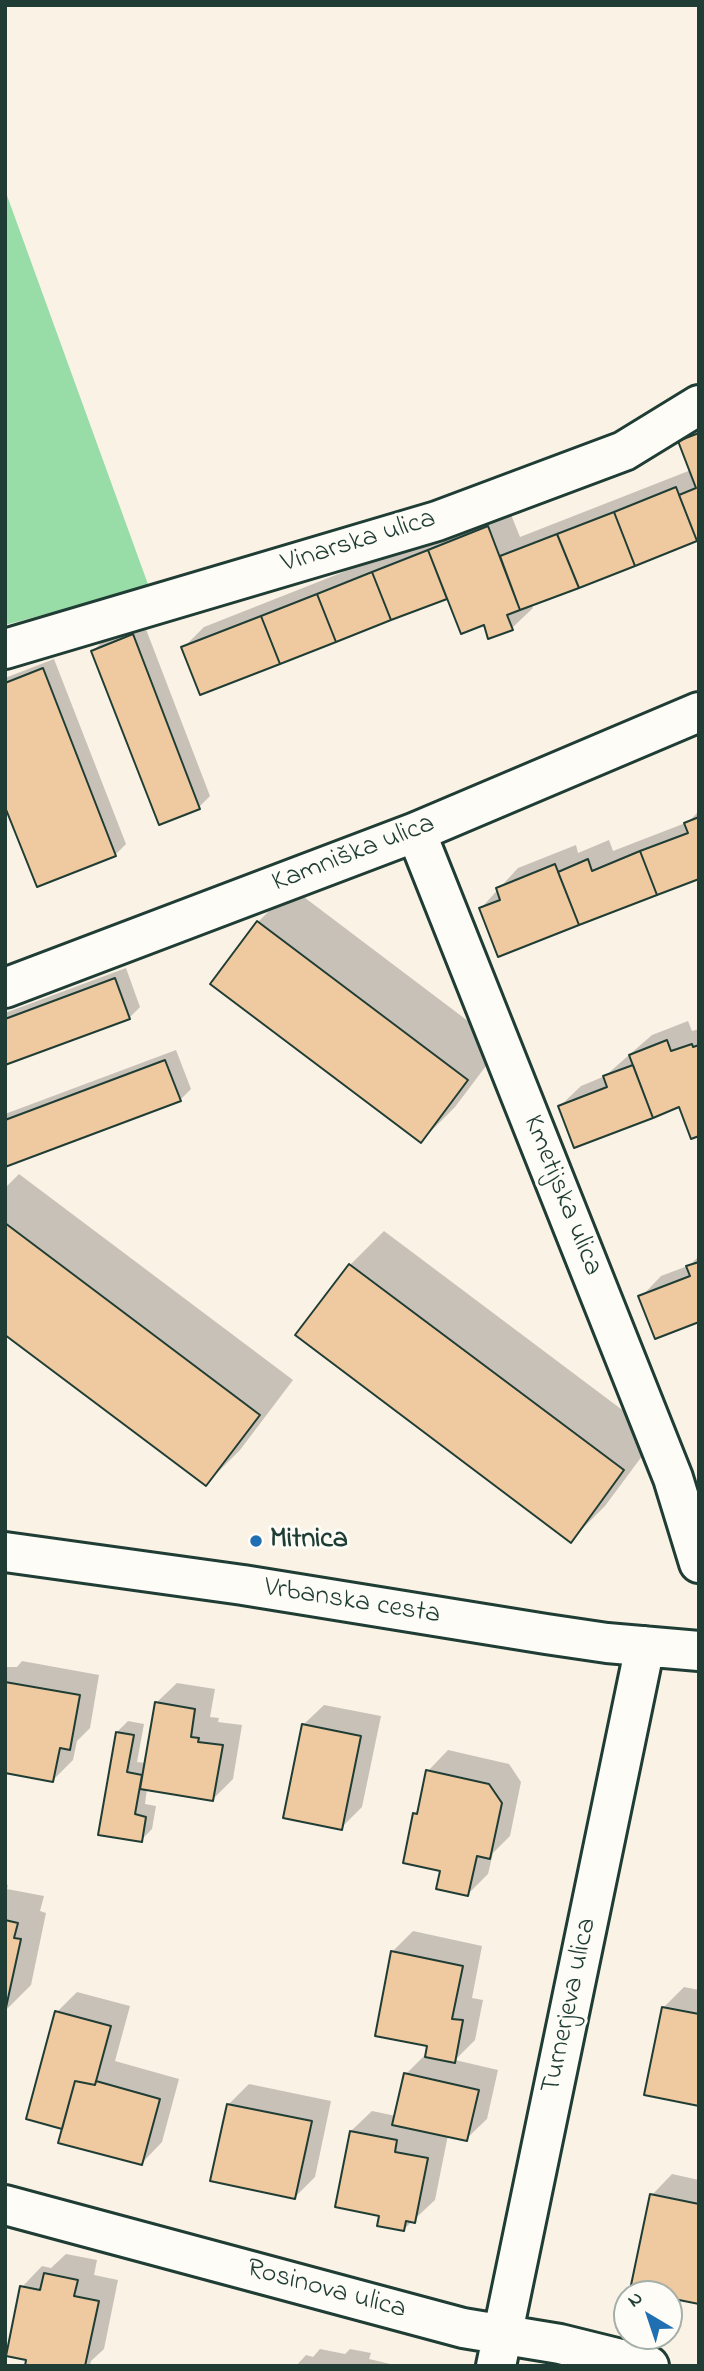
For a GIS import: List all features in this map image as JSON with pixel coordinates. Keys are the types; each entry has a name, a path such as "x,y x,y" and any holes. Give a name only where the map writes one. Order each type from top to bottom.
{"street":[{"name":"Vinarska ulica","path":"5,649 437,521 624,451 699,405"},
{"name":"Kamniška ulica","path":"5,988 416,832 699,712"},
{"name":"Kmetijska ulica","path":"416,832 673,1478 699,1563"},
{"name":"Vrbanska cesta","path":"5,1552 243,1586 558,1636 699,1651"},
{"name":"Turnerjeva ulica","path":"499,2350 645,1646"},
{"name":"Rosinova ulica","path":"5,2205 463,2328 499,2350 649,2366"}],"green space":[{"path":"5,190 149,587 5,625"}],"building":[{"path":"699,433 697,541 679,495 696,488 678,441"},
{"path":"676,487 697,541 635,566 614,512"},
{"path":"614,512 635,566 579,588 557,534"},
{"path":"488,526 520,610 507,615 513,630 488,639 484,625 461,634 428,550"},
{"path":"557,534 579,588 520,610 500,556"},
{"path":"428,550 447,599 391,620 372,572"},
{"path":"372,572 391,620 336,642 317,594"},
{"path":"317,594 336,642 280,664 261,616"},
{"path":"261,616 280,664 200,695 181,647"},
{"path":"133,634 200,809 159,825 91,651"},
{"path":"43,668 116,856 37,887 5,807 5,683"},
{"path":"699,817 699,879 657,895 640,851 688,833 684,823"},
{"path":"640,851 657,895 579,925 558,872 588,859 592,871"},
{"path":"555,864 579,925 498,957 479,908 500,900 496,888"},
{"path":"257,921 468,1080 421,1143 210,984"},
{"path":"115,978 130,1019 5,1065 5,1019"},
{"path":"667,1040 671,1051 692,1044 693,1047 699,1045 699,1136 691,1139 679,1107 653,1118 629,1055"},
{"path":"165,1060 181,1101 5,1167 5,1120"},
{"path":"633,1065 653,1118 574,1148 558,1106 607,1087 603,1076"},
{"path":"5,1223 260,1415 206,1486 5,1335"},
{"path":"699,1262 699,1322 655,1339 638,1296 690,1276 686,1266"},
{"path":"349,1264 624,1470 571,1543 295,1335"},
{"path":"5,1682 80,1695 70,1750 60,1748 53,1782 5,1773"},
{"path":"155,1702 195,1709 191,1737 199,1738 198,1742 223,1745 213,1801 140,1789"},
{"path":"302,1724 361,1736 342,1830 283,1818"},
{"path":"116,1732 134,1735 127,1772 142,1775 135,1814 146,1817 142,1842 98,1835"},
{"path":"426,1770 489,1784 502,1803 490,1859 477,1856 468,1896 436,1889 440,1871 403,1863 413,1813 417,1814"},
{"path":"5,1920 18,1923 14,1938 21,1939 5,2012"},
{"path":"391,1951 463,1966 452,2019 463,2020 455,2063 425,2057 427,2046 375,2036"},
{"path":"662,2007 699,2014 699,2106 644,2095"},
{"path":"55,2011 111,2026 95,2085 75,2081 62,2129 26,2119"},
{"path":"404,2073 479,2090 467,2141 392,2125"},
{"path":"75,2081 95,2085 96,2081 160,2099 142,2165 58,2143"},
{"path":"227,2104 312,2121 295,2199 210,2181"},
{"path":"350,2131 397,2140 395,2152 428,2158 415,2223 406,2221 404,2231 377,2226 379,2216 335,2207"},
{"path":"650,2194 699,2204 699,2304 683,2301 683,2280 632,2280"},
{"path":"44,2273 78,2280 74,2296 99,2301 85,2366 25,2366 26,2360 6,2356 20,2286 40,2290"}],"place":[{"name":"Mitnica","path":"256,1541"}]}
